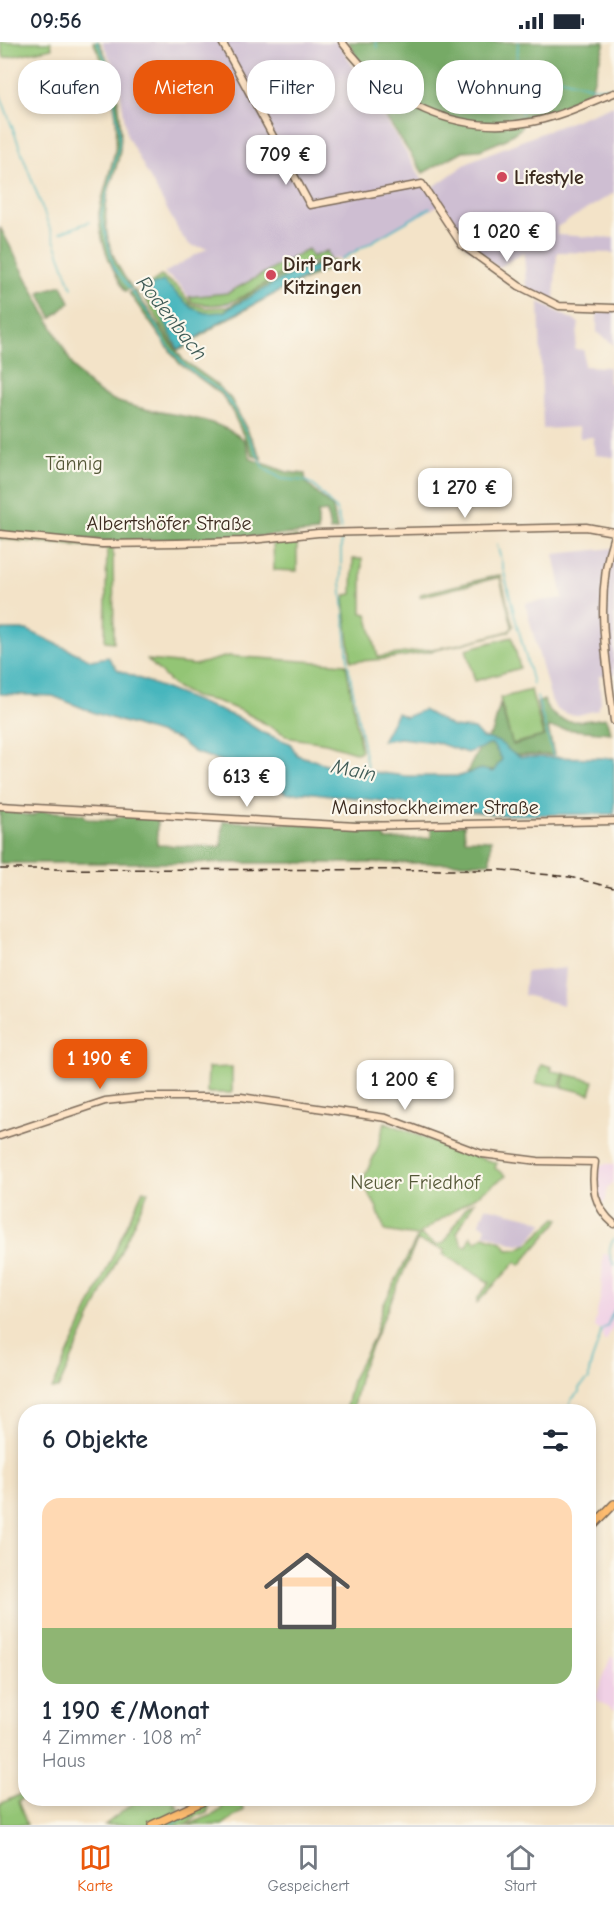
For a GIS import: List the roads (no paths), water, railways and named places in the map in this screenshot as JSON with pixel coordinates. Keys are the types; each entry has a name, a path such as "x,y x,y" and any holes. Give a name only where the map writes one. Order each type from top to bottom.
{"main road":[{"path":"596,1523 614,1504"},
{"path":"153,1824 192,1806"}],"street":[{"path":"222,42 310,205 422,184 462,245 519,286 559,306 614,308"},
{"path":"342,42 354,58 390,92 423,110 455,121 495,125 531,122 614,93"},
{"name":"Albertshöfer Straße","path":"0,534 115,544 242,542 341,532 586,527 614,533"},
{"path":"614,533 605,574 603,602 607,672 614,721"},
{"name":"Mainstockheimer Straße","path":"0,806 356,826 614,821"},
{"path":"0,1136 105,1101 142,1097 268,1099 387,1118 482,1154 533,1160 595,1162 594,1196 599,1207 614,1224"}],"water":[{"path":"319,265 324,268 218,323 178,349 150,292 152,285 163,281 192,308 206,313 223,312 287,276"},
{"name":"Main","path":"0,630 27,630 91,660 108,657 118,670 241,719 263,733 290,743 297,755 339,768 406,776 460,776 481,769 493,772 502,759 492,744 467,753 435,742 400,738 382,741 397,713 406,717 423,710 453,727 474,729 482,738 497,741 521,757 614,758 614,814 502,815 305,792 287,794 259,774 194,752 177,739 95,713 53,696 0,694"}],"waterway":[{"name":"Rodenbach","path":"97,42 108,64 119,129 119,145 101,216 114,268 184,365 223,393 234,409 265,469 282,479 306,481 313,485 336,509 341,529"},
{"path":"376,42 377,48"},
{"path":"517,60 518,42"},
{"path":"563,79 592,87 614,88"},
{"path":"0,94 69,280"},
{"path":"342,259 430,208"},
{"path":"60,233 89,222"},
{"path":"70,283 72,288"},
{"name":"Rodenbach","path":"341,534 341,581 348,661"},
{"path":"497,544 518,629"},
{"path":"519,631 533,684"},
{"name":"Rodenbach","path":"348,664 368,772"},
{"path":"537,697 553,756"},
{"path":"614,1239 610,1246 614,1265"},
{"path":"570,1404 579,1392 579,1388 589,1379 590,1367 601,1330 607,1326 614,1310"},
{"path":"170,1825 189,1815"}],"railway":[{"path":"0,869 502,870 570,877 614,888"}],"place":[{"name":"Lifestyle","path":"502,177"},
{"name":"Dirt Park Kitzingen","path":"271,275"}],"park label":[{"name":"Tännig","path":"74,463"},
{"name":"Neuer Friedhof","path":"415,1182"}]}
